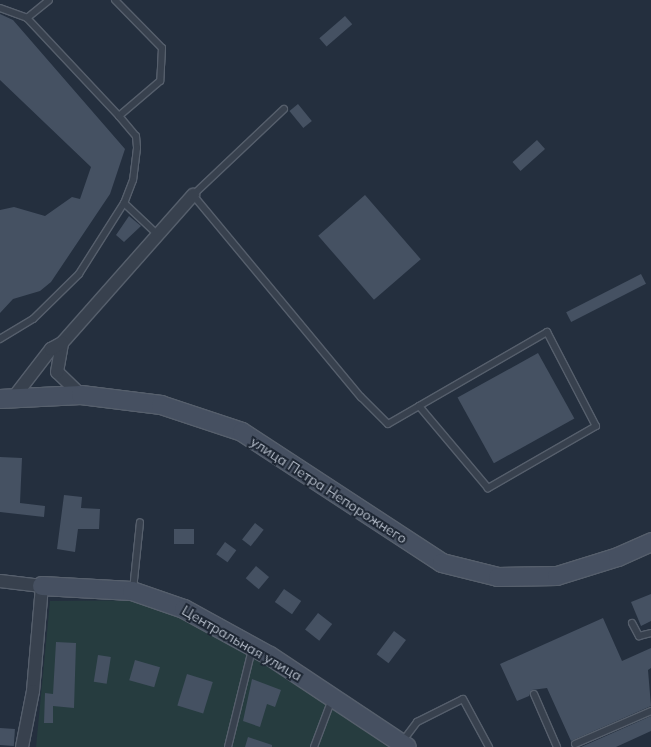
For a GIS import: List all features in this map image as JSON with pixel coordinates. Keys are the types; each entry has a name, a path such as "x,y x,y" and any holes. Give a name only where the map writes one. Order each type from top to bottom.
{"street":[{"path":"7,398 51,349 62,343 156,233 192,195"},
{"path":"62,343 57,372 81,395"},
{"name":"улица Петра Непорожнего","path":"7,398 81,395 162,405 242,432 442,563 498,577 557,576 618,557 651,542"},
{"name":"Центральная улица","path":"0,581 42,586 132,591 184,609 253,646 405,746"},
{"path":"22,747 34,691 42,586"}],"lane":[{"path":"27,18 49,0"},
{"path":"115,0 162,48 160,81 119,116"},
{"path":"0,8 27,18 136,136 137,148 133,180 124,204 79,274 33,319 0,339"},
{"path":"284,109 192,195 388,424 419,406 547,332 596,426 488,488 419,406"},
{"path":"124,204 156,233"},
{"path":"132,591 140,522"},
{"path":"632,622 640,636 651,633"},
{"path":"228,747 253,646"},
{"path":"534,694 557,747"},
{"path":"314,747 333,697"},
{"path":"405,746 417,722 463,699 489,747"},
{"path":"575,744 651,711"}],"green space":[{"path":"165,600 265,660 388,747 36,747 50,601"}],"building":[{"path":"0,14 13,20 125,149 110,194 51,282 40,291 13,299 0,313 0,210 14,207 45,216 72,197 80,199 91,167 0,80"},
{"path":"345,16 352,24 327,47 319,38"},
{"path":"298,104 312,121 303,128 289,111"},
{"path":"537,140 545,149 521,171 512,162"},
{"path":"365,195 421,259 374,300 318,236"},
{"path":"129,216 141,226 124,242 116,235"},
{"path":"641,274 646,284 571,322 566,312"},
{"path":"538,353 574,419 494,463 458,398"},
{"path":"0,457 22,458 20,503 45,506 44,517 0,512"},
{"path":"64,495 82,497 81,508 100,509 99,529 78,529 75,552 57,549"},
{"path":"255,523 264,530 251,546 242,540"},
{"path":"174,529 194,529 194,544 174,544"},
{"path":"225,542 236,550 228,562 216,554"},
{"path":"256,566 269,577 259,589 246,578"},
{"path":"284,589 301,601 292,614 275,602"},
{"path":"651,594 651,621 641,626 631,602"},
{"path":"318,613 332,624 319,641 305,630"},
{"path":"603,618 622,661 651,648 651,668 648,670 651,706 571,741 547,688 532,690 529,696 517,701 500,664"},
{"path":"394,631 406,640 389,663 377,654"},
{"path":"56,642 76,643 74,708 53,706 53,723 44,723 45,693 53,694"},
{"path":"98,655 111,657 107,684 94,682"},
{"path":"135,660 160,667 154,687 129,680"},
{"path":"187,674 213,682 203,713 177,706"},
{"path":"252,679 281,690 275,707 267,704 260,727 243,721"},
{"path":"651,716 651,731 616,747 581,747"},
{"path":"0,728 15,729 14,746 0,745"},
{"path":"248,737 272,745 272,747 245,747"}]}
